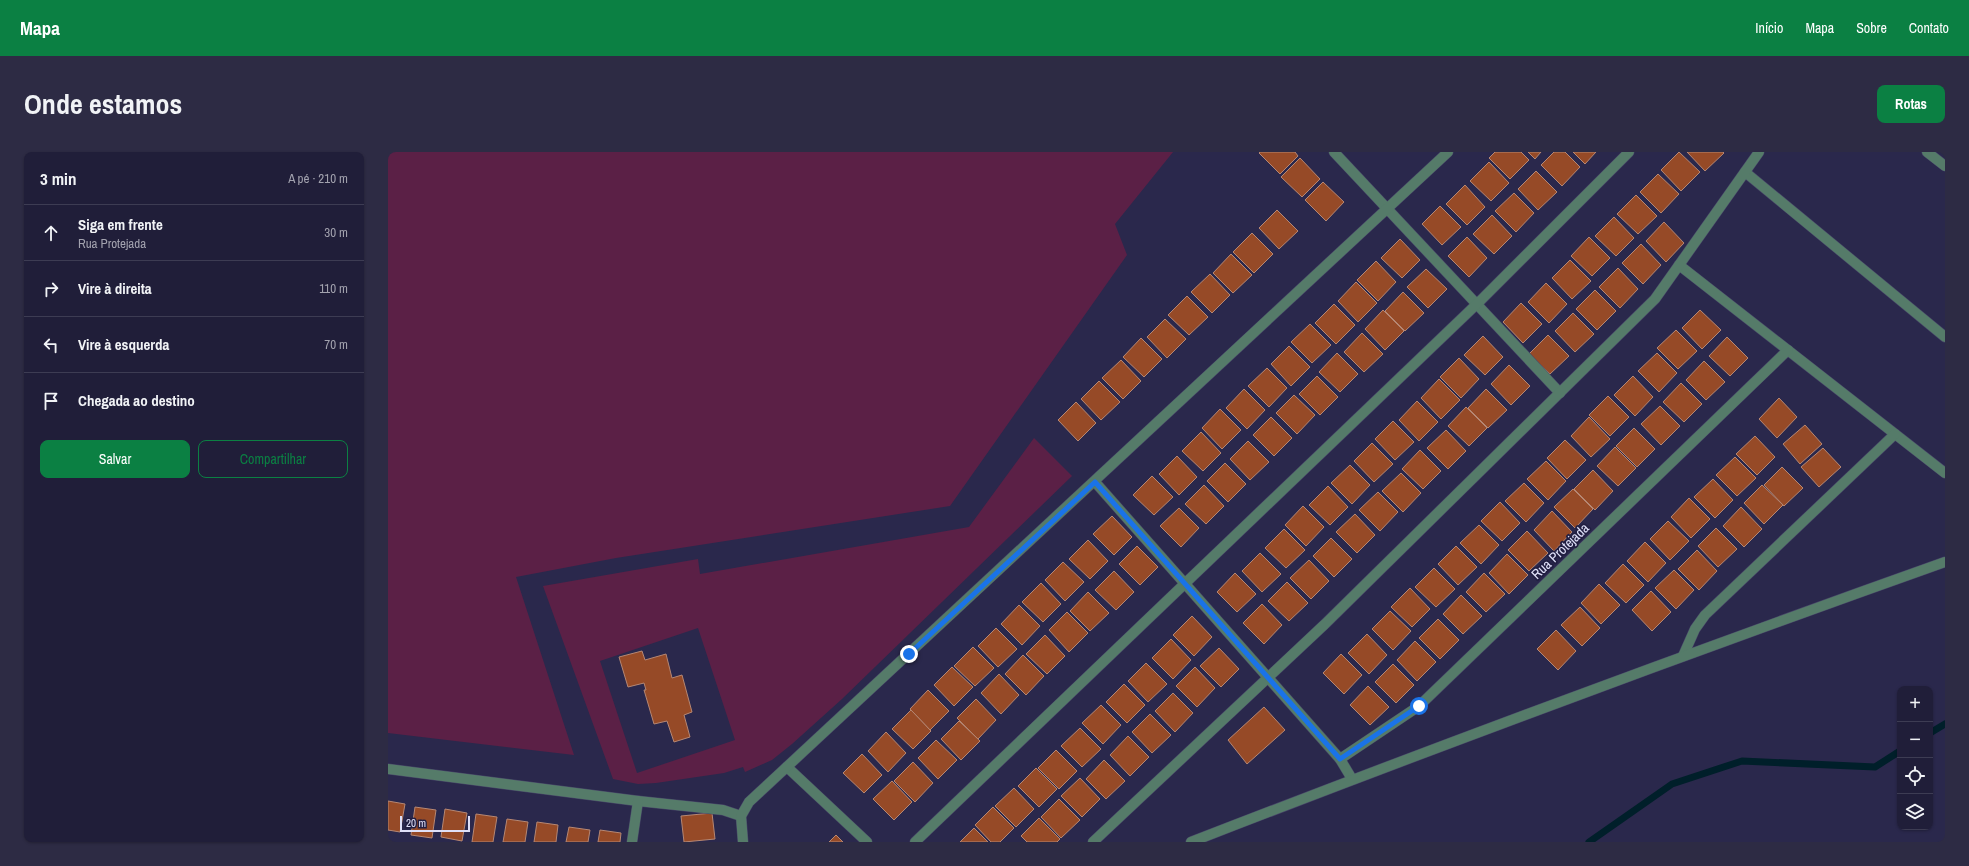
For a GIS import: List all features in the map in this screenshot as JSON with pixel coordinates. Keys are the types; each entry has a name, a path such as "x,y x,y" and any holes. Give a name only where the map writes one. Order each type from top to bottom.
{"street":[{"path":"1334,152 1560,393"},
{"path":"743,842 741,816 749,802 1095,482 1448,152"},
{"path":"915,842 1476,304 1629,152"},
{"path":"1093,842 1325,624 1655,300 1759,152"},
{"path":"1927,152 1945,166"},
{"path":"1745,172 1945,337"},
{"path":"1679,265 1945,473"},
{"name":"Rua Protejada","path":"1340,759 1419,706 1788,350"},
{"path":"1683,656 1695,629 1705,615 1895,434"},
{"path":"1095,482 1340,759 1352,779"},
{"path":"1191,842 1352,779 1683,656 1945,562"},
{"path":"787,767 867,842"},
{"path":"388,769 638,801 724,810 741,816"},
{"path":"632,842 638,801"}],"shaded area":[{"path":"388,152 1173,152 1115,224 1127,255 950,506 616,558 516,577 574,755 388,733"},
{"path":"1034,438 1072,476 842,699 772,760 745,772 743,767 724,773 656,783 638,784 613,779 543,586 698,559 700,574 969,527","holes":["698,628 735,740 637,773 600,661"]}],"building":[{"path":"1295,152 1298,156 1280,174 1259,153"},
{"path":"1495,152 1521,152 1529,160 1510,179 1489,158"},
{"path":"1528,152 1541,152 1535,159"},
{"path":"1554,152 1565,152 1580,167 1562,186 1541,165"},
{"path":"1573,152 1596,152 1585,164"},
{"path":"1679,152 1700,172 1681,191 1661,170"},
{"path":"1687,152 1723,152 1724,153 1705,171"},
{"path":"1300,158 1320,179 1302,197 1281,177"},
{"path":"1489,162 1509,183 1491,201 1470,181"},
{"path":"1536,171 1557,192 1538,210 1518,189"},
{"path":"1658,174 1679,194 1661,213 1640,192"},
{"path":"1323,182 1344,202 1326,221 1305,200"},
{"path":"1465,185 1485,207 1467,225 1446,204"},
{"path":"1514,193 1534,213 1516,232 1495,211"},
{"path":"1636,195 1657,216 1638,234 1617,214"},
{"path":"1440,206 1461,227 1442,245 1422,224"},
{"path":"1277,210 1298,231 1279,249 1259,228"},
{"path":"1492,215 1512,236 1494,254 1473,234"},
{"path":"1614,217 1634,238 1616,256 1595,236"},
{"path":"1664,222 1684,243 1666,262 1646,241"},
{"path":"1252,233 1273,254 1254,273 1233,252"},
{"path":"1467,237 1487,258 1469,277 1448,256"},
{"path":"1589,237 1610,258 1592,276 1571,256"},
{"path":"1400,239 1420,260 1402,278 1381,258"},
{"path":"1641,244 1661,265 1643,284 1622,263"},
{"path":"1231,254 1252,275 1233,293 1213,273"},
{"path":"1570,260 1591,281 1572,299 1552,278"},
{"path":"1376,261 1396,282 1378,301 1357,280"},
{"path":"1618,268 1638,289 1620,308 1599,287"},
{"path":"1426,269 1447,289 1428,308 1407,287"},
{"path":"1210,274 1230,295 1212,313 1191,292"},
{"path":"1356,282 1377,303 1358,322 1338,301"},
{"path":"1546,283 1567,304 1549,323 1528,302"},
{"path":"1595,290 1616,311 1597,330 1576,309"},
{"path":"1403,292 1424,313 1405,331 1385,311"},
{"path":"1187,296 1208,317 1189,335 1168,315"},
{"path":"1521,303 1542,324 1523,343 1503,322"},
{"path":"1334,304 1355,325 1336,344 1315,323"},
{"path":"1383,310 1404,331 1385,350 1365,329"},
{"path":"1700,310 1721,330 1702,349 1682,328"},
{"path":"1573,313 1594,334 1575,352 1555,331"},
{"path":"1165,319 1186,339 1167,358 1147,337"},
{"path":"1310,324 1331,345 1312,363 1291,342"},
{"path":"1676,330 1697,351 1678,369 1657,348"},
{"path":"1362,333 1383,354 1364,372 1344,352"},
{"path":"1548,335 1569,356 1550,374 1529,354"},
{"path":"1483,336 1503,357 1485,375 1464,355"},
{"path":"1727,337 1748,358 1730,376 1709,356"},
{"path":"1141,338 1162,359 1144,377 1123,357"},
{"path":"1289,346 1310,367 1291,386 1271,364"},
{"path":"1337,353 1358,374 1340,392 1319,372"},
{"path":"1657,353 1677,373 1659,392 1638,371"},
{"path":"1459,358 1479,379 1461,398 1440,377"},
{"path":"1121,360 1141,381 1123,399 1102,378"},
{"path":"1704,361 1725,382 1706,400 1686,380"},
{"path":"1509,365 1530,386 1511,405 1491,384"},
{"path":"1267,368 1287,388 1269,407 1248,386"},
{"path":"1317,376 1338,397 1320,415 1299,394"},
{"path":"1633,376 1653,397 1635,416 1614,395"},
{"path":"1439,379 1460,400 1441,419 1421,398"},
{"path":"1099,381 1120,402 1101,420 1081,399"},
{"path":"1681,383 1702,404 1684,422 1663,402"},
{"path":"1244,389 1265,410 1247,429 1226,408"},
{"path":"1486,389 1507,410 1488,428 1468,408"},
{"path":"1294,395 1315,415 1297,434 1276,413"},
{"path":"1608,396 1629,417 1610,436 1589,415"},
{"path":"1779,398 1797,417 1777,438 1759,419"},
{"path":"1417,401 1438,422 1419,441 1399,420"},
{"path":"1076,402 1096,423 1078,441 1058,420"},
{"path":"1660,406 1680,426 1661,445 1641,424"},
{"path":"1466,407 1487,428 1469,446 1448,426"},
{"path":"1220,409 1241,430 1222,449 1202,428"},
{"path":"1271,417 1292,438 1274,456 1253,435"},
{"path":"1589,417 1610,439 1591,457 1571,436"},
{"path":"1393,421 1414,442 1395,460 1375,439"},
{"path":"1805,425 1822,444 1800,464 1783,444"},
{"path":"1634,428 1655,449 1637,467 1616,446"},
{"path":"1446,430 1466,451 1448,469 1427,448"},
{"path":"1201,432 1221,453 1203,471 1182,451"},
{"path":"1755,436 1775,457 1757,475 1736,454"},
{"path":"1565,440 1586,460 1567,479 1547,458"},
{"path":"1248,441 1269,462 1250,480 1230,459"},
{"path":"1372,443 1393,464 1374,482 1354,461"},
{"path":"1615,447 1636,468 1618,486 1597,466"},
{"path":"1823,448 1841,467 1819,487 1801,467"},
{"path":"1420,450 1441,471 1423,489 1402,469"},
{"path":"1177,456 1197,477 1179,495 1159,474"},
{"path":"1735,457 1756,478 1737,496 1716,475"},
{"path":"1546,461 1566,481 1548,500 1527,479"},
{"path":"1225,463 1246,484 1228,502 1207,481"},
{"path":"1350,465 1370,485 1352,504 1331,483"},
{"path":"1782,467 1803,488 1784,506 1764,485"},
{"path":"1593,470 1613,491 1595,510 1574,489"},
{"path":"1401,473 1421,493 1403,512 1382,491"},
{"path":"1152,476 1173,497 1154,515 1133,495"},
{"path":"1713,479 1733,500 1715,518 1694,497"},
{"path":"1524,483 1544,503 1526,522 1505,501"},
{"path":"1204,485 1224,506 1206,524 1185,504"},
{"path":"1762,485 1783,505 1764,524 1744,503"},
{"path":"1328,486 1348,507 1330,525 1309,505"},
{"path":"1573,489 1593,509 1575,528 1554,507"},
{"path":"1378,492 1398,512 1380,531 1359,510"},
{"path":"1689,498 1710,519 1691,538 1671,517"},
{"path":"1500,502 1520,523 1502,541 1481,521"},
{"path":"1303,506 1324,527 1306,546 1285,525"},
{"path":"1741,507 1762,529 1744,547 1723,526"},
{"path":"1179,508 1199,528 1181,547 1160,526"},
{"path":"1552,511 1572,532 1554,551 1534,530"},
{"path":"1355,514 1375,535 1357,553 1336,532"},
{"path":"1112,516 1132,537 1114,555 1093,534"},
{"path":"1668,521 1689,541 1670,560 1650,539"},
{"path":"1479,525 1499,545 1481,564 1460,543"},
{"path":"1716,528 1737,549 1718,567 1698,546"},
{"path":"1284,529 1305,550 1286,568 1265,548"},
{"path":"1527,531 1548,553 1529,571 1508,550"},
{"path":"1331,538 1352,559 1334,577 1313,556"},
{"path":"1088,540 1108,561 1090,579 1069,559"},
{"path":"1645,542 1666,563 1648,582 1627,561"},
{"path":"1137,546 1158,567 1140,585 1119,564"},
{"path":"1456,546 1477,567 1458,585 1438,564"},
{"path":"1697,550 1717,571 1699,590 1678,569"},
{"path":"1260,553 1281,574 1262,592 1242,571"},
{"path":"1507,554 1528,575 1509,594 1489,573"},
{"path":"1309,560 1329,581 1311,599 1290,578"},
{"path":"1063,562 1084,582 1065,601 1045,580"},
{"path":"1623,564 1644,585 1626,603 1605,583"},
{"path":"1434,568 1455,589 1436,607 1415,587"},
{"path":"1674,570 1694,590 1676,609 1655,588"},
{"path":"1114,571 1134,592 1116,610 1095,590"},
{"path":"1235,573 1256,594 1237,612 1217,592"},
{"path":"1484,573 1505,594 1486,612 1466,592"},
{"path":"1287,582 1308,603 1289,621 1268,601"},
{"path":"1041,583 1061,604 1043,622 1022,602"},
{"path":"1599,584 1620,605 1601,624 1581,603"},
{"path":"1410,588 1430,609 1412,627 1391,607"},
{"path":"1651,591 1671,612 1652,631 1632,610"},
{"path":"1088,592 1109,613 1090,631 1070,611"},
{"path":"1461,595 1482,616 1463,634 1443,614"},
{"path":"1262,604 1282,625 1264,644 1243,623"},
{"path":"1019,605 1040,626 1022,645 1001,624"},
{"path":"1580,607 1600,628 1582,646 1561,625"},
{"path":"1390,611 1411,631 1393,650 1372,629"},
{"path":"1067,612 1088,633 1069,652 1049,630"},
{"path":"1192,616 1212,637 1194,656 1173,635"},
{"path":"1438,619 1459,640 1440,659 1419,638"},
{"path":"996,628 1017,649 998,667 978,646"},
{"path":"1556,630 1576,651 1558,670 1537,649"},
{"path":"1367,634 1387,655 1369,674 1348,653"},
{"path":"1045,635 1065,656 1047,674 1026,654"},
{"path":"1171,639 1191,660 1173,679 1152,658"},
{"path":"1415,641 1436,662 1417,681 1397,660"},
{"path":"973,647 994,668 975,686 954,666"},
{"path":"1219,648 1239,669 1221,687 1200,666"},
{"path":"642,651 645,660 666,654 672,678 682,675 692,712 684,715 690,737 674,742 667,721 654,724 644,690 646,690 644,683 628,687 619,657"},
{"path":"1341,654 1362,675 1344,694 1323,673"},
{"path":"1023,655 1044,676 1026,695 1005,674"},
{"path":"1146,663 1167,684 1148,702 1128,681"},
{"path":"1393,664 1414,685 1396,703 1375,682"},
{"path":"952,667 973,687 954,706 934,685"},
{"path":"1195,667 1215,688 1197,707 1176,686"},
{"path":"999,674 1019,695 1001,714 981,693"},
{"path":"1124,684 1145,705 1127,723 1106,702"},
{"path":"1368,686 1389,707 1370,725 1350,705"},
{"path":"928,690 949,711 930,730 910,709"},
{"path":"1173,693 1193,713 1175,732 1155,711"},
{"path":"976,699 996,720 978,739 957,718"},
{"path":"1101,705 1121,725 1103,744 1082,723"},
{"path":"1264,707 1285,730 1247,764 1228,740"},
{"path":"911,710 931,731 913,749 892,729"},
{"path":"1150,714 1171,735 1152,753 1132,732"},
{"path":"959,721 980,741 961,760 941,739"},
{"path":"1080,728 1101,749 1082,767 1061,746"},
{"path":"886,732 906,753 888,772 868,751"},
{"path":"1128,736 1149,757 1130,776 1110,755"},
{"path":"936,740 957,760 938,779 918,758"},
{"path":"1056,750 1077,771 1059,789 1038,768"},
{"path":"862,754 882,775 864,793 843,773"},
{"path":"1104,760 1125,781 1106,799 1086,779"},
{"path":"913,762 933,783 915,802 894,781"},
{"path":"1036,768 1057,789 1039,807 1018,786"},
{"path":"1080,778 1100,799 1082,817 1061,796"},
{"path":"892,781 912,802 894,820 873,799"},
{"path":"1014,788 1034,809 1016,827 995,806"},
{"path":"1059,799 1080,820 1061,838 1041,817"},
{"path":"388,801 405,804 400,832 388,830"},
{"path":"415,807 436,810 432,838 411,835"},
{"path":"993,807 1014,828 1000,842 991,842 975,825"},
{"path":"445,809 467,813 462,841 441,837"},
{"path":"712,813 715,839 684,842 681,816"},
{"path":"476,814 497,817 493,842 472,842"},
{"path":"1039,818 1060,839 1057,842 1027,842 1021,836"},
{"path":"507,819 528,822 525,842 503,842"},
{"path":"537,822 558,825 556,842 534,842"},
{"path":"569,827 590,830 588,842 566,842"},
{"path":"974,828 988,842 960,842"},
{"path":"600,830 621,833 620,842 598,842"},
{"path":"836,835 843,842 829,842"}],"waterway":[{"path":"1933,731 1945,724"},
{"path":"1589,842 1672,784 1742,761 1875,767 1897,753"}],"route":[{"path":"909,654 1095,482 1340,759 1419,706"}]}
